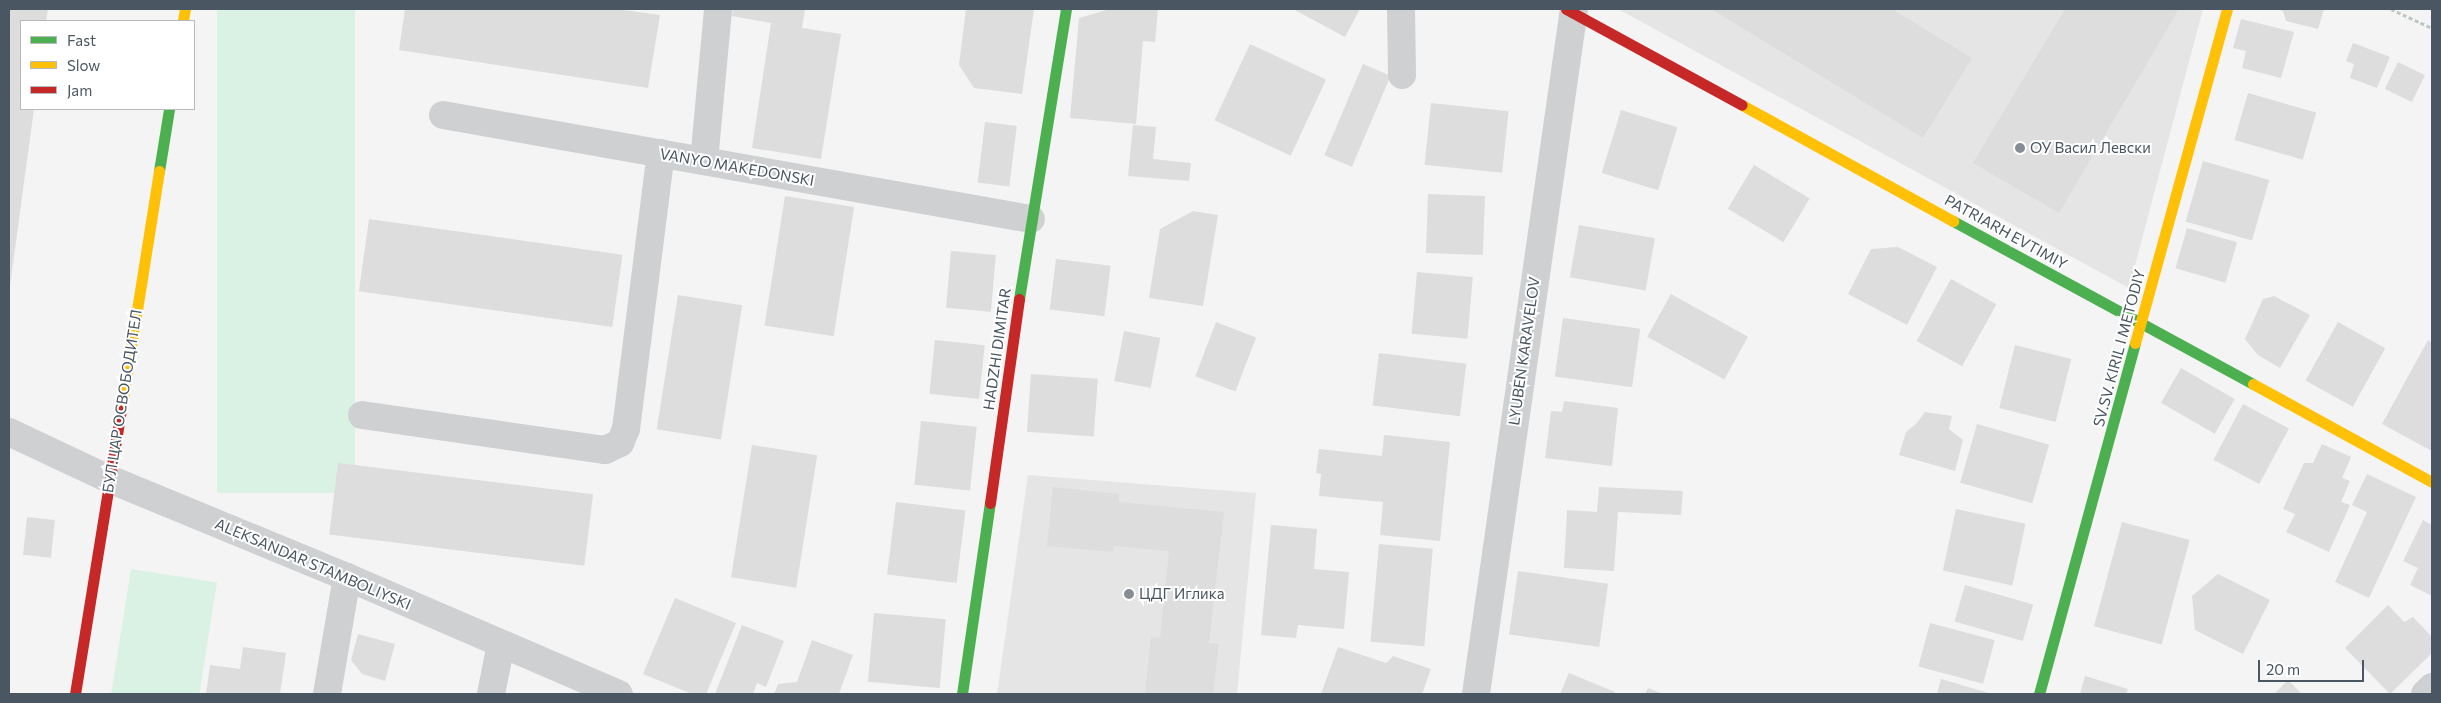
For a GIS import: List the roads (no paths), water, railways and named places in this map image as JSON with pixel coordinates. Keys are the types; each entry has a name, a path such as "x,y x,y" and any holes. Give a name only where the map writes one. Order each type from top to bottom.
{"street":[{"path":"704,161 718,9"},
{"name":"HADZHI DIMITAR","path":"962,694 1031,219 1066,9"},
{"path":"1401,9 1402,75"},
{"name":"SV.SV. KIRIL I METODIY","path":"2039,694 2227,9"},
{"name":"PATRIARH EVTIMIY","path":"1571,10 2432,482"},
{"name":"LYUBEN KARAVELOV","path":"1476,694 1571,10"},
{"name":"БУЛ.ЦАР ОСВОБОДИТЕЛ","path":"75,694 169,110"},
{"name":"VANYO MAKEDONSKI","path":"443,115 1031,219"},
{"path":"362,415 605,450 620,443 626,429 661,153"},
{"name":"ALEKSANDAR STAMBOLIYSKI","path":"9,432 109,479 347,577 619,694"},
{"path":"328,694 347,577"},
{"path":"491,694 501,644"},
{"path":"2425,694 2432,688"}],"place":[{"name":"ОУ Васил Левски","path":"2020,148"},
{"name":"ЦДГ Иглика","path":"1129,594"}]}
